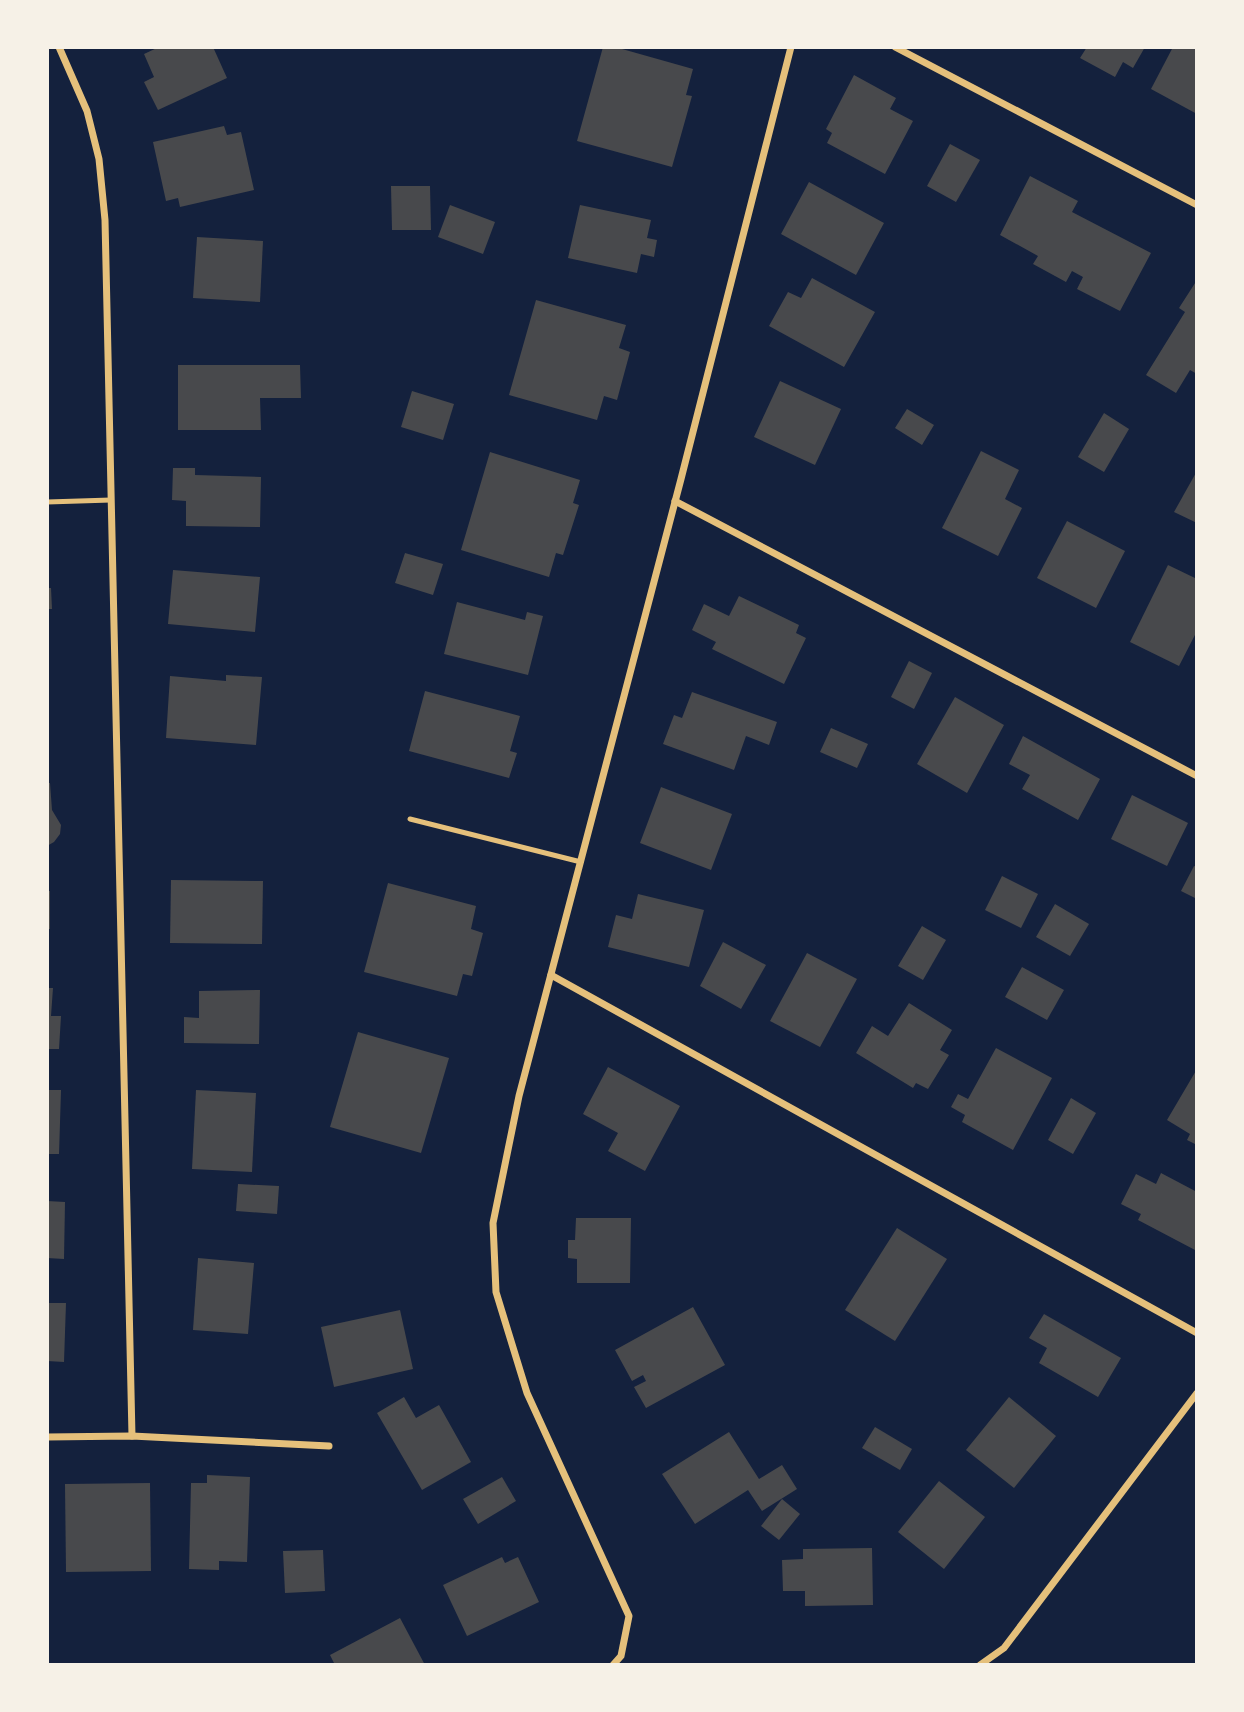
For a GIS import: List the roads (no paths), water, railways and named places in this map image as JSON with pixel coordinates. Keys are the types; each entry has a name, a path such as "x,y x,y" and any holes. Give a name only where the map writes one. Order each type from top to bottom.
{"street":[{"path":"59,47 87,111 99,159 105,220 132,1436"},
{"path":"614,1665 621,1656 629,1616 527,1393 496,1292 493,1223 519,1096 791,47"},
{"path":"895,47 1197,205"},
{"path":"675,501 1197,776"},
{"path":"551,975 1197,1333"},
{"path":"981,1665 1004,1648 1197,1393"},
{"path":"47,1437 132,1436 329,1446"}],"lane":[{"path":"47,502 111,500"},
{"path":"410,819 581,862"}]}
